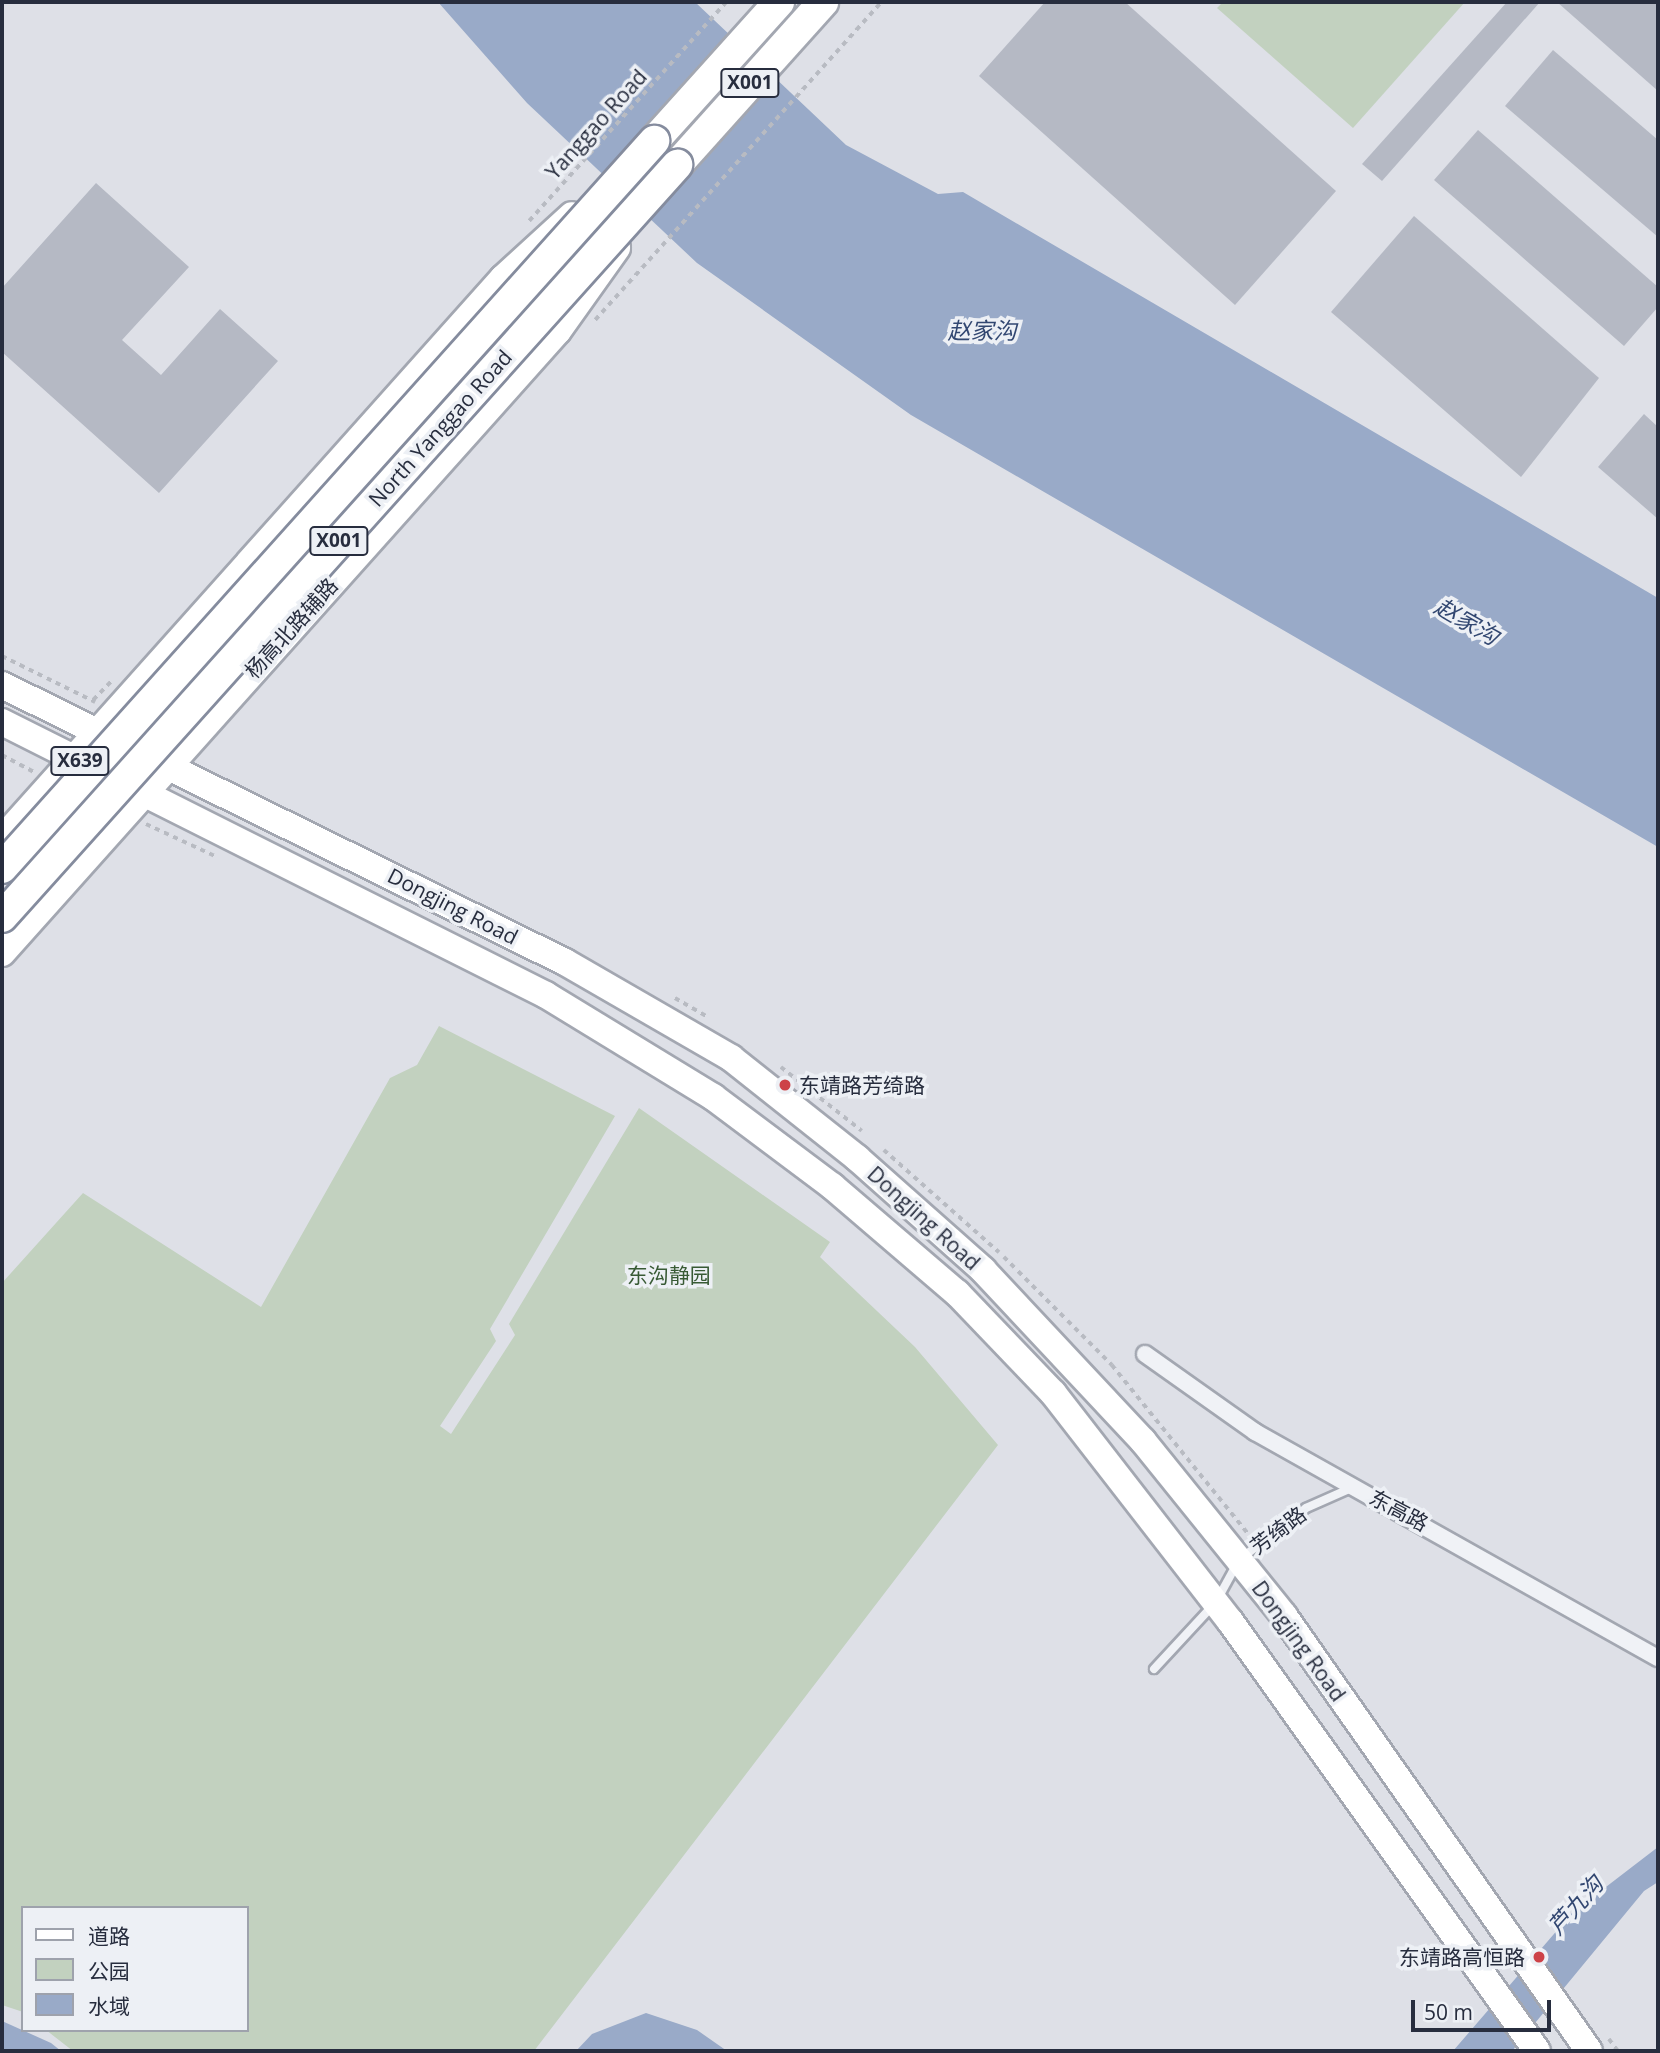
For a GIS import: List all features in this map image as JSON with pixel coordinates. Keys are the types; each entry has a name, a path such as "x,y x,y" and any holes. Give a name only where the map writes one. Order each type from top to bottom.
{"highway":[{"name":"North Yanggao Road","path":"2,868 779,2"},
{"name":"North Yanggao Road","path":"2,917 823,2"}],"main road":[{"name":"X001","path":"2,839 74,758 87,726 311,494 503,278 654,141"},
{"name":"杨高北路辅路","path":"2,953 125,815 150,798 171,764 558,331 677,165"},
{"name":"Dongjing Road","path":"2,685 171,764 565,962 731,1058 857,1157 983,1270 1143,1441 1238,1560 1590,2051"},
{"name":"Dongjing Road","path":"2,723 546,995 713,1097 832,1186 957,1293 1054,1393 1216,1602 1537,2051"}],"street":[{"name":"东高路","path":"1145,1354 1255,1432 1658,1658"}],"lane":[{"name":"芳绮路","path":"1154,1669 1216,1602 1238,1560 1329,1494 1348,1488 1369,1495"}],"path":[{"name":"Yanggao Road","path":"526,226 726,2"},
{"path":"585,331 881,2"},
{"path":"2,755 54,780"},
{"path":"125,815 221,859"}],"green space":[{"path":"1223,2 1465,2 1353,128 1217,8"},
{"name":"东沟静园","path":"439,1026 615,1116 490,1329 496,1341 440,1426 451,1434 515,1335 509,1324 639,1108 830,1242 820,1257 915,1347 998,1445 534,2051 73,2051 49,2032 248,2032 248,1906 21,1906 21,2011 2,2005 2,1283 83,1193 261,1307 390,1078 417,1065"}],"water":[{"name":"赵家沟","path":"438,2 695,2 846,145 938,194 963,192 1658,598 1658,847 911,415 697,263 527,103"},
{"path":"1658,1847 1658,1882 1644,1891 1512,2051 1453,2051 1572,1913"},
{"path":"646,2013 697,2030 727,2051 576,2051 592,2034"},
{"path":"2,2021 21,2030 21,2032 51,2043 61,2051 2,2051"}],"building":[{"path":"1045,2 1125,2 1336,191 1235,305 979,76"},
{"path":"1507,2 1540,2 1382,181 1362,164"},
{"path":"1557,2 1658,2 1658,91"},
{"path":"1553,50 1658,140 1658,237 1505,106"},
{"path":"1478,130 1658,287 1658,307 1624,346 1434,180"},
{"path":"96,183 189,267 122,340 161,375 220,309 278,361 159,493 2,352 2,288"},
{"path":"1414,216 1599,378 1521,477 1331,312"},
{"path":"1644,414 1658,427 1658,519 1598,467"}],"place":[{"name":"东靖路芳绮路","path":"785,1085"},
{"name":"东靖路高恒路","path":"1539,1957"}],"water label":[{"name":"芦九沟","path":"1575,1905"}]}
